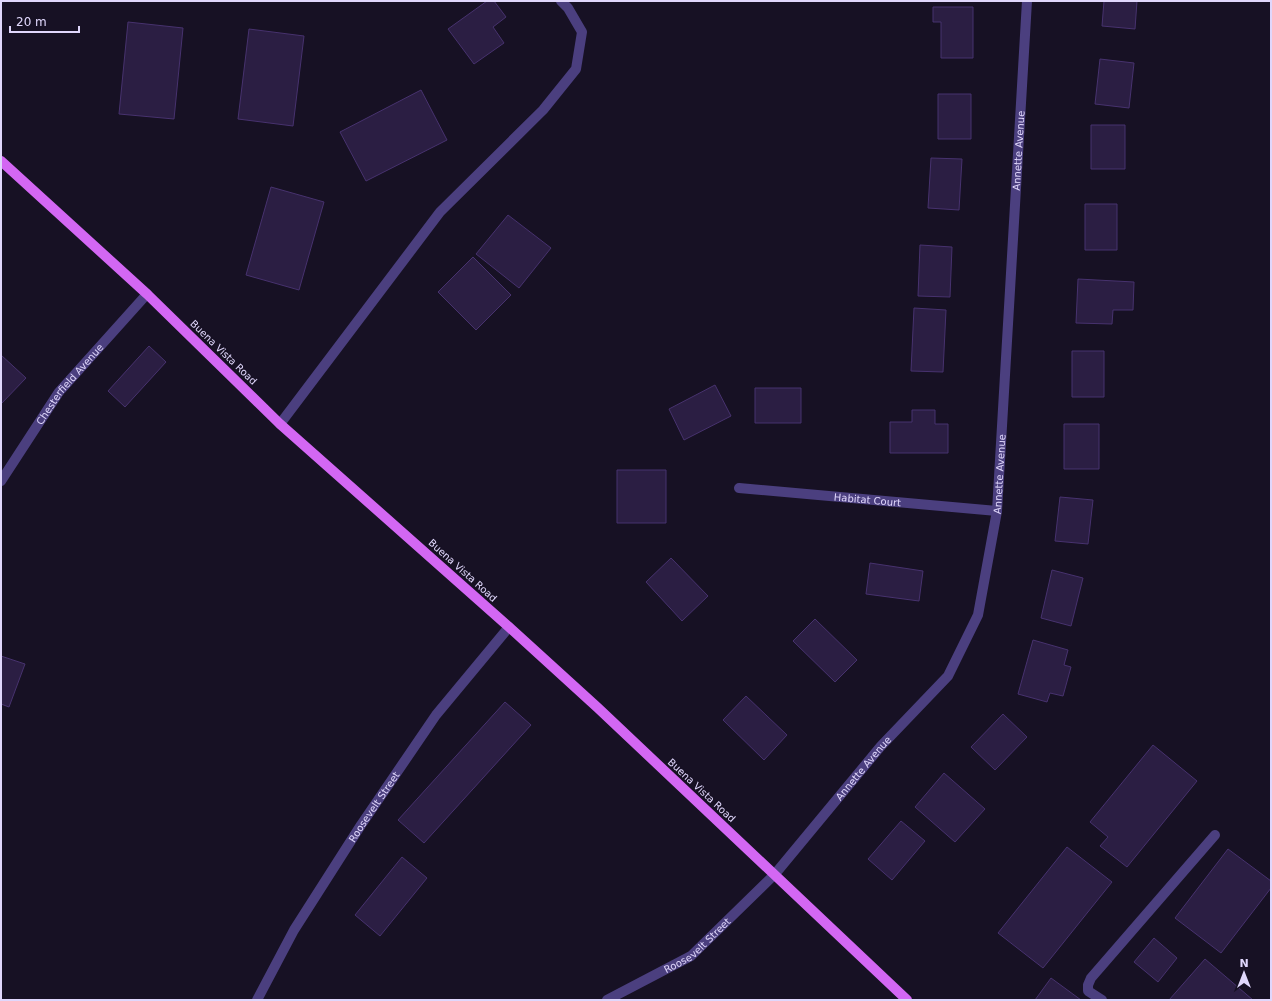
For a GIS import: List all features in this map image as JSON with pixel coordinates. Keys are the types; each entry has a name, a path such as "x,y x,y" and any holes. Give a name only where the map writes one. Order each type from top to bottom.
{"main road":[{"name":"Buena Vista Road","path":"1,161 147,294 280,424 598,708 907,1000"}],"street":[{"path":"280,424 440,212 543,110 576,69 582,32 568,8 561,1"},
{"name":"Annette Avenue","path":"775,874 881,746 948,676 978,615 997,511 1027,1"},
{"name":"Chesterfield Avenue","path":"1,481 59,392 147,294"},
{"name":"Habitat Court","path":"739,488 997,511"},
{"name":"Roosevelt Street","path":"257,1000 294,930 361,825 436,715 509,627"},
{"path":"1102,1000 1088,991 1088,984 1091,978 1215,835"},
{"name":"Roosevelt Street","path":"607,1000 691,956 775,874"}],"building":[{"path":"487,1 494,1 506,17 493,27 504,43 474,64 448,29"},
{"path":"1104,1 1137,1 1135,29 1102,26"},
{"path":"933,7 973,7 973,58 941,58 941,22 933,22"},
{"path":"128,22 183,28 174,119 119,114"},
{"path":"249,29 304,36 293,126 238,119"},
{"path":"1100,59 1134,63 1129,108 1095,104"},
{"path":"421,90 447,140 366,181 340,132"},
{"path":"938,94 971,94 971,139 938,139"},
{"path":"1091,125 1125,125 1125,169 1091,169"},
{"path":"931,158 962,159 959,210 928,208"},
{"path":"271,187 324,202 299,290 246,275"},
{"path":"1085,204 1117,204 1117,250 1085,250"},
{"path":"508,215 551,248 519,288 476,254"},
{"path":"920,245 952,247 950,297 918,296"},
{"path":"473,257 511,295 476,330 438,292"},
{"path":"1078,279 1134,282 1133,310 1113,310 1112,324 1076,323"},
{"path":"914,308 946,310 943,372 911,371"},
{"path":"149,346 166,362 125,407 108,391"},
{"path":"1072,351 1104,351 1104,397 1072,397"},
{"path":"1,355 26,378 1,404"},
{"path":"715,385 731,416 684,440 669,409"},
{"path":"755,388 801,388 801,423 755,423"},
{"path":"912,410 935,410 935,424 948,424 948,453 890,453 890,422 912,422"},
{"path":"1064,424 1099,424 1099,469 1064,469"},
{"path":"617,470 666,470 666,523 617,523"},
{"path":"1060,497 1093,500 1088,544 1055,541"},
{"path":"671,558 708,596 682,621 646,582"},
{"path":"870,563 923,571 919,601 866,594"},
{"path":"1052,570 1083,578 1071,626 1041,618"},
{"path":"815,619 857,660 835,682 793,641"},
{"path":"1033,640 1068,650 1064,665 1071,667 1063,696 1050,693 1047,702 1018,694"},
{"path":"1,656 25,664 9,707 1,704"},
{"path":"746,696 787,735 764,760 723,720"},
{"path":"505,702 531,725 424,843 398,820"},
{"path":"1003,714 1027,737 995,770 971,747"},
{"path":"1153,745 1197,781 1127,867 1100,846 1108,837 1090,822"},
{"path":"944,773 985,809 955,842 915,807"},
{"path":"901,821 925,841 892,880 868,859"},
{"path":"1067,847 1112,882 1043,968 998,933"},
{"path":"1228,849 1271,881 1271,888 1221,953 1175,918"},
{"path":"402,857 427,878 380,936 355,915"},
{"path":"1154,938 1177,958 1158,982 1134,962"},
{"path":"1205,959 1253,1000 1169,1000"},
{"path":"1051,978 1081,1000 1035,1000"}]}
